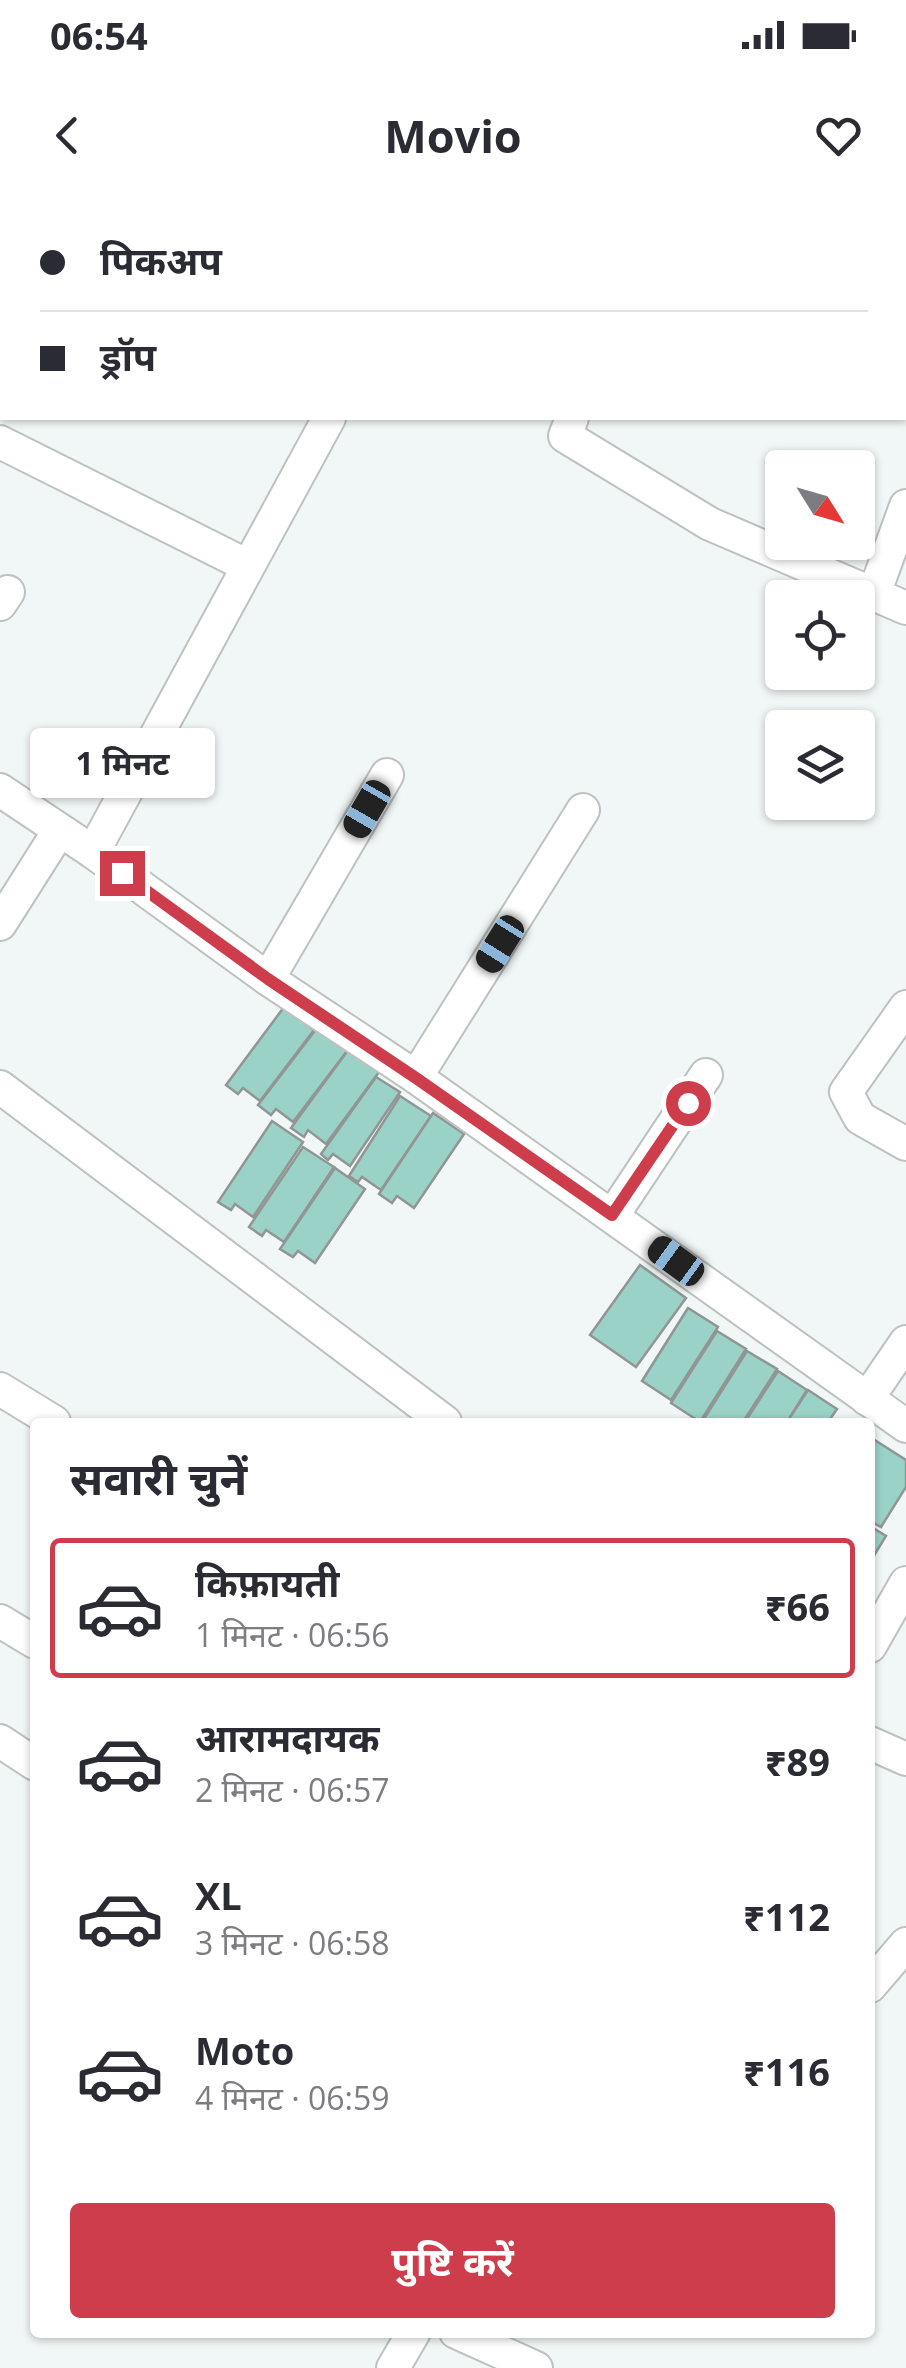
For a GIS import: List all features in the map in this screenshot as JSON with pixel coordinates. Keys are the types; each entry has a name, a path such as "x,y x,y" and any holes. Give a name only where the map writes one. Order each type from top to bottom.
{"street":[{"path":"93,852 328,420"},
{"path":"571,420 564,436 710,524 841,580"},
{"path":"0,442 248,566"},
{"path":"875,591 906,506"},
{"path":"875,594 906,608"},
{"path":"268,979 387,775"},
{"path":"0,790 612,1215 906,1426"},
{"path":"416,1078 583,810"},
{"path":"0,924 59,831"},
{"path":"906,1007 846,1092 860,1118 906,1144"},
{"path":"612,1215 706,1075"},
{"path":"0,1087 439,1418"},
{"path":"868,1400 906,1342"},
{"path":"0,1389 47,1418"},
{"path":"875,1637 906,1583"},
{"path":"0,1621 30,1639"},
{"path":"0,1741 30,1761"},
{"path":"875,1745 906,1759"},
{"path":"875,1980 906,1944"},
{"path":"393,2368 410,2338"},
{"path":"469,2338 536,2368"}],"building":[{"path":"284,1007 314,1030 260,1101 243,1088 238,1094 226,1085"},
{"path":"317,1028 347,1051 293,1122 276,1109 271,1115 258,1105"},
{"path":"349,1049 379,1072 326,1144 308,1130 304,1137 291,1128"},
{"path":"376,1077 400,1092 350,1166 333,1154 328,1160 321,1154"},
{"path":"400,1096 431,1116 381,1190 362,1177 358,1182 349,1176"},
{"path":"433,1113 464,1134 414,1208 397,1196 392,1203 379,1194"},
{"path":"272,1121 303,1142 253,1217 235,1204 231,1210 218,1202"},
{"path":"303,1147 334,1167 284,1242 266,1230 262,1236 249,1227"},
{"path":"335,1168 365,1189 315,1263 298,1251 293,1257 280,1249"},
{"path":"640,1265 686,1298 636,1367 590,1335"},
{"path":"688,1308 718,1327 671,1400 642,1381"},
{"path":"717,1331 746,1349 703,1418 694,1418 671,1403"},
{"path":"747,1351 777,1369 746,1418 705,1418"},
{"path":"778,1371 807,1390 790,1418 748,1418"},
{"path":"808,1390 837,1409 831,1418 790,1418"},
{"path":"875,1440 906,1460 906,1487 881,1527 875,1524"},
{"path":"875,1529 886,1536 875,1554"}],"route":[{"path":"122,873 268,979 612,1215 688,1103"}]}
